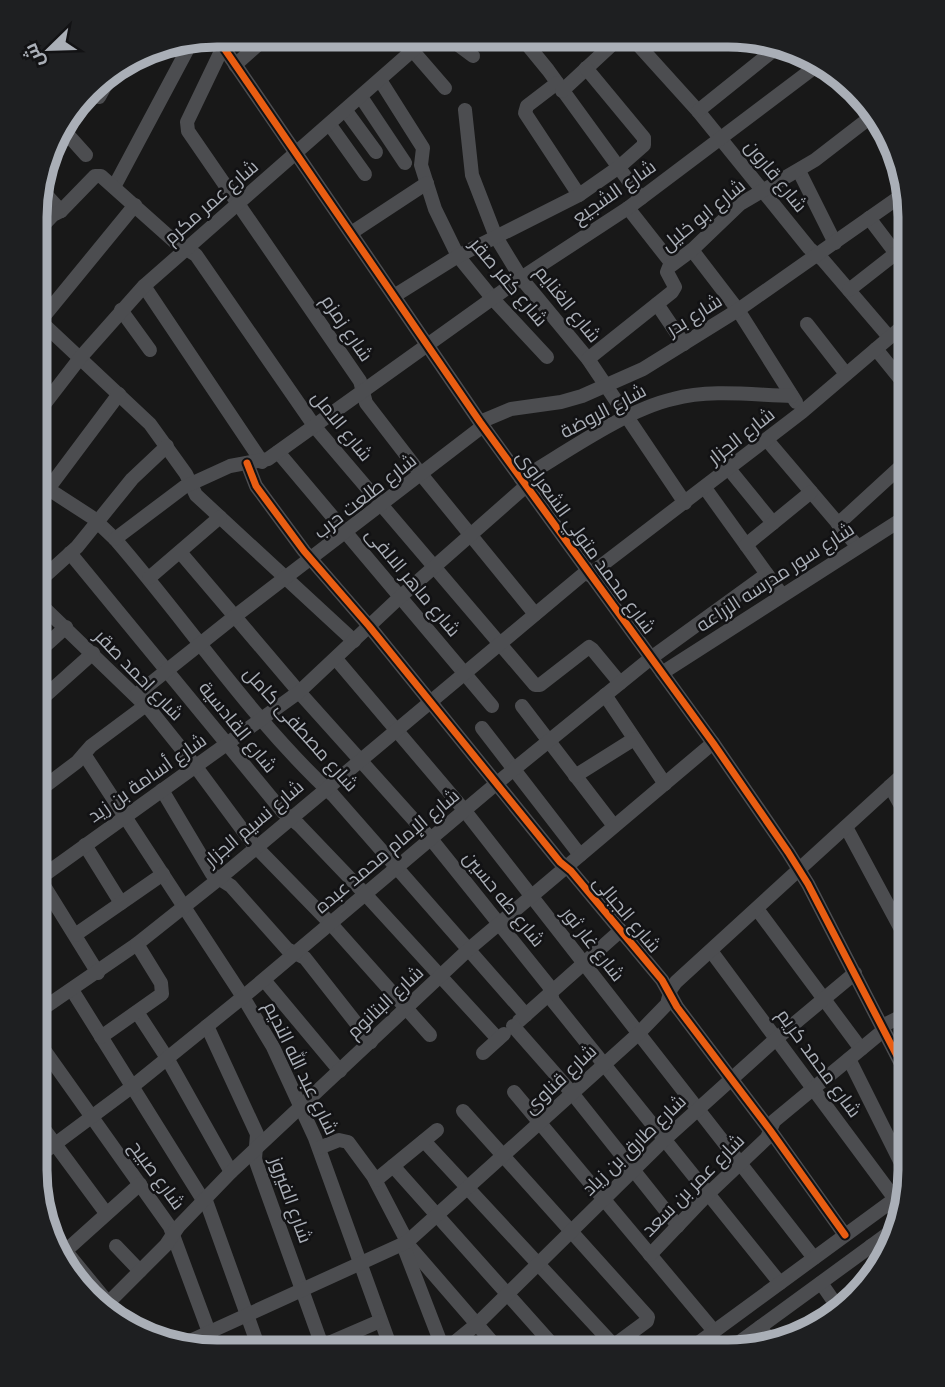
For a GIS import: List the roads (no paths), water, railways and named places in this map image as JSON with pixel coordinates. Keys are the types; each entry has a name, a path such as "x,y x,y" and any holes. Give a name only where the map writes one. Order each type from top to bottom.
{"street":[{"name":"شارع زمزم","path":"217,47 186,125 188,131 362,384 366,403 419,473 535,614"},
{"name":"شارع محمد متولي الشعراوى","path":"223,47 482,424 713,743 800,870 897,1056"},
{"path":"235,65 255,47"},
{"name":"شارع عمر مكرم","path":"47,401 80,358 144,286 417,47"},
{"path":"461,47 473,56"},
{"path":"530,47 641,198"},
{"path":"579,195 525,113 527,106 560,87 608,47"},
{"name":"شارع قارون","path":"644,47 809,248 889,337"},
{"path":"114,187 186,51"},
{"path":"412,51 445,88"},
{"path":"698,111 771,53"},
{"path":"394,296 458,256 579,195 619,167 644,145 645,140 586,68"},
{"name":"شارع الشجيع","path":"115,539 179,490 230,466 254,462 278,452 316,427 521,278 628,208 812,69"},
{"name":"شارع كفر صقر","path":"380,80 423,148 424,154 420,161 426,183 435,209 458,256 493,299 547,357"},
{"path":"361,97 405,163"},
{"name":"شارع الغنايم","path":"465,110 472,175 496,237 521,278 588,359 685,503"},
{"path":"346,111 376,152"},
{"name":"شارع ابو خليل","path":"588,359 674,290 674,284 667,272 668,267 692,250 740,204 799,171 832,149 867,120"},
{"path":"330,125 365,174"},
{"path":"69,136 86,155"},
{"path":"799,171 835,243"},
{"name":"شارع الامل","path":"61,211 98,175 175,242 196,255 316,427 537,685 589,648 620,683"},
{"path":"351,233 426,183"},
{"path":"47,221 61,211 49,198"},
{"name":"شارع بدر","path":"482,424 511,408 561,402 606,387 684,344 738,310 896,199"},
{"path":"47,308 135,205"},
{"path":"628,208 672,264"},
{"path":"869,218 898,258"},
{"path":"692,250 738,310 802,412"},
{"path":"849,290 895,254"},
{"path":"144,286 254,462"},
{"path":"656,304 684,344"},
{"path":"121,310 150,349"},
{"path":"807,324 846,374"},
{"path":"47,327 150,424 167,446 196,495 354,641"},
{"name":"شارع الجزار","path":"588,573 767,440 898,331"},
{"path":"876,349 898,376"},
{"path":"47,479 119,394"},
{"name":"شارع الروضة","path":"524,483 626,418 658,403 692,395 792,396"},
{"name":"شارع طلعت حرب","path":"47,785 77,762 168,670 482,424"},
{"path":"767,440 858,547"},
{"path":"47,574 70,553 132,479 167,446"},
{"name":"شارع ماهر الالفى","path":"278,452 492,706"},
{"name":"شارع الجبالى","path":"254,462 256,486 310,558 498,783 559,862 662,980 677,1007 845,1235"},
{"path":"838,524 898,468"},
{"path":"729,469 773,523"},
{"name":"شارع أسامة بن زيد","path":"47,869 227,746 299,692 524,483"},
{"name":"شارع مصطفى كامل","path":"47,488 97,522 115,539 263,720 398,867 527,1015"},
{"path":"705,488 782,596"},
{"path":"746,545 811,492"},
{"path":"149,578 220,517"},
{"name":"شارع سور مدرسه الزراعه","path":"662,673 898,522"},
{"name":"شارع طه حسين","path":"180,552 299,692 430,839 548,986 553,1001 780,1283"},
{"name":"شارع القادسية","path":"70,553 290,819 366,895 499,1039"},
{"name":"شارع نسيم الجزار","path":"47,1006 98,973 220,878 395,730 588,573"},
{"name":"شارع الإمام محمد عبده","path":"47,1151 133,1086 264,980 464,810 651,658 766,574"},
{"name":"شارع احمد صقر","path":"47,610 141,700 196,767 256,848 331,924 430,1035"},
{"path":"47,644 66,627"},
{"path":"47,694 93,653"},
{"name":"شارع غار ثور","path":"336,659 464,810 814,1258"},
{"path":"605,695 665,783"},
{"path":"523,706 614,826"},
{"path":"482,728 579,855"},
{"path":"575,776 634,739"},
{"name":"شارع البتانوم","path":"110,1301 166,1245 204,1199 231,1172 469,949 713,743"},
{"name":"شارع عبد الله النديم","path":"84,754 273,1047 319,1149 388,1340"},
{"name":"شارع قناوى","path":"195,1338 405,1243 638,1034 667,1004 676,982 897,779"},
{"path":"890,786 897,799"},
{"path":"162,790 210,871 231,886 287,949 305,958 371,1042"},
{"path":"846,827 897,922"},
{"path":"85,845 121,902"},
{"path":"75,935 163,874"},
{"path":"47,890 98,973"},
{"path":"757,909 861,1049"},
{"path":"484,1053 620,931"},
{"path":"101,1037 158,997 163,988 137,944"},
{"name":"شارع محمد كريم","path":"711,951 813,1089 896,1188"},
{"name":"شارع طارق بن زياد","path":"457,1340 508,1294 665,1139 777,1038 855,973"},
{"path":"264,980 340,1071"},
{"path":"72,990 204,1199 256,1340"},
{"path":"137,1012 167,1058 231,1172"},
{"name":"شارع عمر بن سعد","path":"650,1255 709,1193 767,1138 775,1121 883,1028 897,1020"},
{"name":"شارع الفيروز","path":"207,1026 257,1134 255,1159 320,1340"},
{"path":"513,1026 572,1093 678,1226"},
{"name":"شارع صبيح","path":"47,1054 174,1233 211,1339"},
{"path":"849,1059 897,1155"},
{"path":"514,1092 714,1331"},
{"path":"463,1111 648,1317 647,1321 625,1340"},
{"path":"376,1180 437,1130"},
{"path":"47,1134 106,1213"},
{"path":"319,1149 345,1140 376,1180 405,1243 440,1340"},
{"path":"424,1141 604,1340"},
{"path":"393,1166 548,1340"},
{"path":"67,1249 140,1184"},
{"path":"702,1340 895,1199"},
{"path":"744,1339 883,1237"},
{"path":"405,1243 491,1340"},
{"path":"871,1246 876,1253"},
{"path":"116,1247 141,1271"},
{"path":"821,1283 834,1302"},
{"path":"341,1340 380,1321"},
{"path":"760,1327 766,1335"}]}
